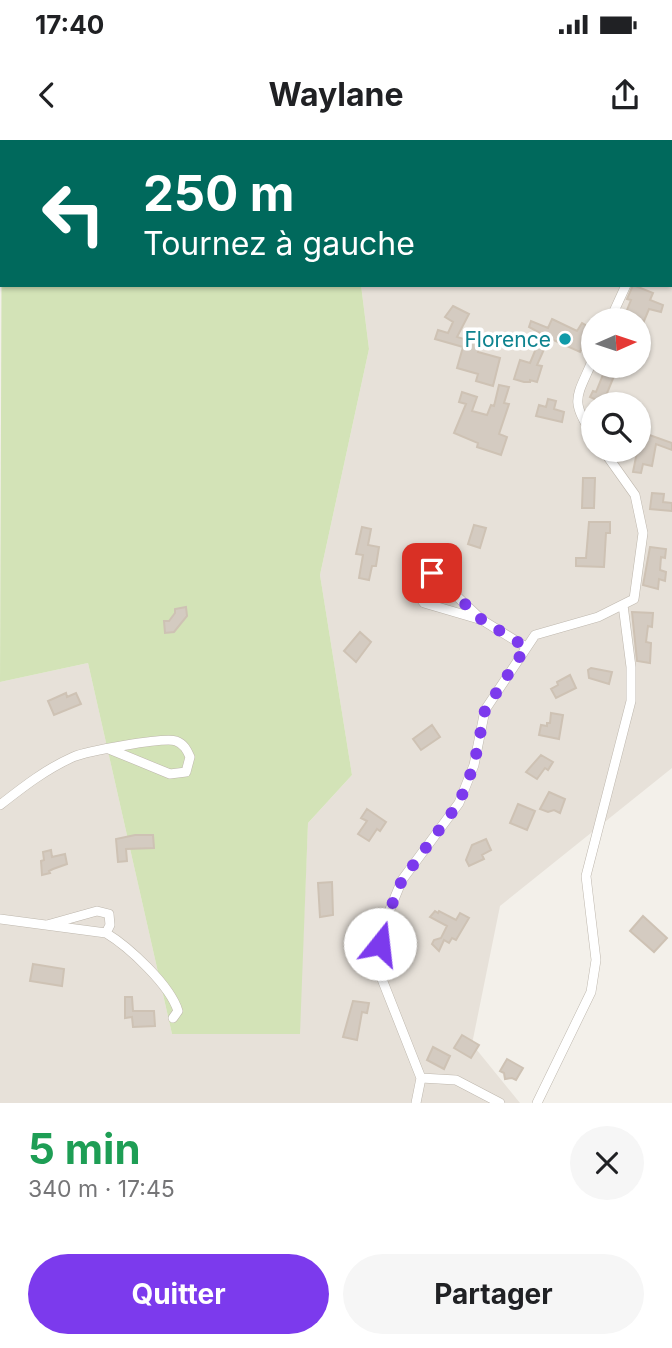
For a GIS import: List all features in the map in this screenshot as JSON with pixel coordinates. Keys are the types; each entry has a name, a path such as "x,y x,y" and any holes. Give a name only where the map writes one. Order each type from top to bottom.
{"street":[{"path":"615,308 625,287"},
{"path":"581,417 577,394 584,378"},
{"path":"416,1103 421,1078 376,964 384,924 402,880 459,803 474,765 485,710 535,635 598,617 634,599 643,533 635,495 612,462"},
{"path":"482,620 424,603 412,587 416,574 432,573 482,620 526,647"},
{"path":"537,1103 591,992 596,960 586,876 631,701 631,667 623,605"},
{"path":"0,805 30,781 75,756 109,749 175,740 186,748 190,757 186,772 170,774 109,749"},
{"path":"47,925 97,911 109,914 110,925 106,933"},
{"path":"0,919 106,933 139,959 169,991 178,1011 173,1018"},
{"path":"421,1078 456,1080 500,1103"}],"shaded area":[{"path":"361,287 672,287 672,768 500,906 472,1044 520,1103 0,1103 0,682 88,663 172,1034 299,1034 308,823 352,775 320,575 369,349"}],"green space":[{"path":"1,287 361,287 369,349 320,575 352,775 308,823 300,1034 172,1034 88,663 0,682"}],"building":[{"path":"632,287 638,287 653,293 650,300 663,305 661,312 651,308 628,308 631,300 627,299"},
{"path":"453,306 469,314 457,337 480,344 478,352 500,358 493,386 476,381 478,374 457,368 463,347 435,339 438,330 448,333 453,322 445,317"},
{"path":"552,319 577,331 581,325 580,352 549,338 537,365 542,366 537,382 514,379 520,360 530,363 542,334 529,327 531,321 548,328"},
{"path":"602,378 613,378 607,392 596,392"},
{"path":"499,385 509,387 504,403 509,404 499,434 507,437 501,455 477,447 478,443 454,433 466,404 459,402 462,392 477,397 472,411 487,415 491,405 494,406"},
{"path":"548,399 556,401 554,409 564,412 562,422 536,416 539,405 546,407"},
{"path":"651,436 672,443 672,450 656,444 652,466 643,464 641,473 633,472 635,462 651,462"},
{"path":"583,478 595,478 594,508 582,508"},
{"path":"652,493 664,494 663,502 672,503 672,511 650,509"},
{"path":"589,522 610,522 610,533 606,533 604,567 576,566 576,558 586,558"},
{"path":"474,525 486,528 480,548 468,544"},
{"path":"362,527 371,529 368,545 379,547 376,566 372,566 369,580 359,578 363,555 356,554"},
{"path":"650,547 666,549 665,558 661,557 660,570 666,572 665,581 659,579 658,589 643,585"},
{"path":"186,607 187,616 174,632 165,633 164,621 169,621 175,609"},
{"path":"632,612 653,613 652,627 648,626 646,642 651,643 650,663 637,661"},
{"path":"360,632 371,642 356,662 344,651"},
{"path":"591,668 612,672 609,684 589,678 588,670"},
{"path":"570,675 576,688 556,698 551,689"},
{"path":"66,693 67,697 76,693 81,704 54,715 48,701"},
{"path":"551,713 563,715 559,739 539,735 541,725 547,726 547,723 550,723"},
{"path":"432,725 440,737 421,750 413,739"},
{"path":"541,755 553,762 537,779 526,772"},
{"path":"549,792 565,799 560,813 540,809"},
{"path":"518,804 535,811 527,830 510,823"},
{"path":"367,809 386,822 369,841 358,834 367,821 361,818"},
{"path":"153,835 154,848 126,849 127,861 118,862 116,839"},
{"path":"486,839 491,850 482,855 484,859 469,866 466,860 472,845"},
{"path":"51,850 52,857 65,854 67,864 42,875 43,852"},
{"path":"332,882 333,915 320,917 318,883"},
{"path":"435,911 456,920 460,913 469,918 456,940 452,938 449,943 444,940 439,951 432,944 434,940 441,938 447,926 430,917"},
{"path":"643,916 667,938 654,952 630,931"},
{"path":"33,964 64,969 62,986 30,981"},
{"path":"125,997 132,997 133,1011 154,1011 155,1026 133,1027 132,1017 125,1018"},
{"path":"353,1001 369,1003 367,1013 362,1012 357,1040 343,1037"},
{"path":"462,1035 479,1045 471,1058 454,1048"},
{"path":"433,1047 450,1056 444,1069 427,1060"},
{"path":"507,1059 523,1068 516,1080 505,1079 504,1073 500,1071"}],"place":[{"name":"Florence","path":"565,339"}],"route":[{"path":"380,944 384,924 402,880 459,803 474,765 485,710 526,647 482,620 432,573"}]}
